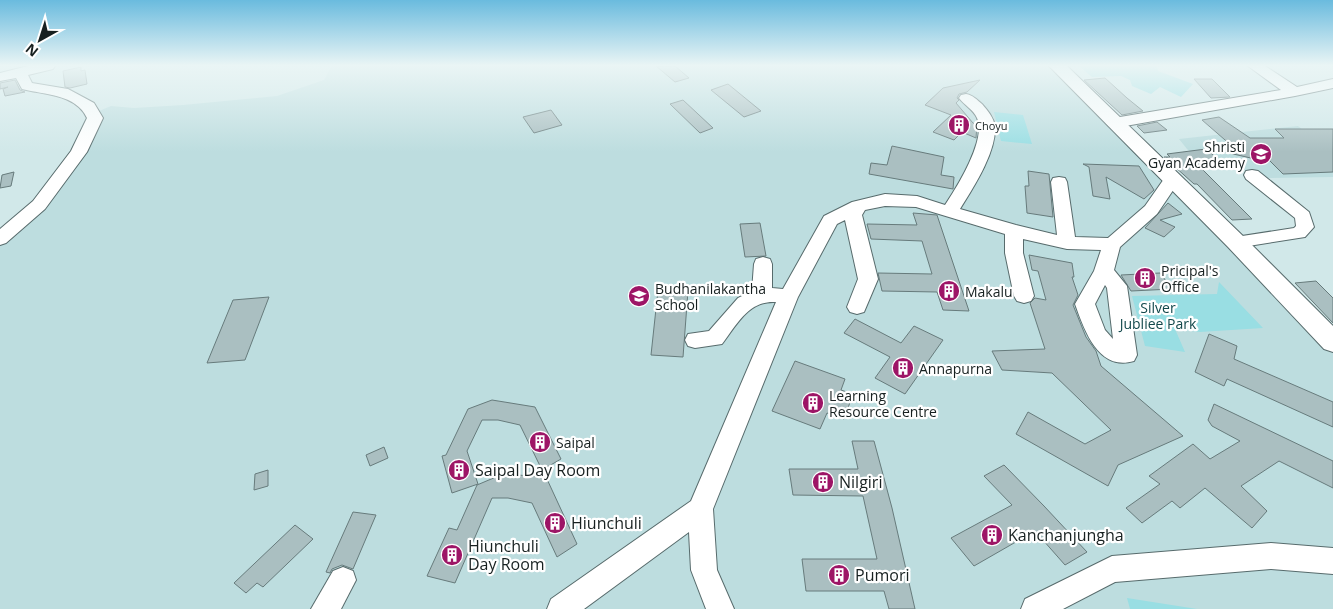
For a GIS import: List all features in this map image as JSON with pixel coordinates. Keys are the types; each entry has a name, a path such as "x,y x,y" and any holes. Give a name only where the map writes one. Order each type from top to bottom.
{"main road":[{"path":"1085,94 1236,242 1333,342"}],"street":[{"path":"0,239 39,205 79,152 95,118 89,106 67,94"},
{"path":"1114,123 1281,94"},
{"path":"949,212 968,184 988,135 985,118 966,98"},
{"path":"1236,242 1299,233 1305,227 1303,216 1252,175"},
{"path":"1104,271 1112,244 1152,210 1172,180"},
{"path":"1059,182 1067,243"},
{"path":"720,609 704,570 700,509 788,297 830,220 858,206 885,200 917,202 1014,231 1067,243 1112,244"},
{"path":"857,308 868,279 853,215 858,206"},
{"path":"1014,231 1014,253 1024,296"},
{"path":"762,294 763,264"},
{"path":"695,340 716,338 745,302 762,294 788,297"},
{"path":"561,609 700,509"},
{"path":"1035,609 1112,569 1272,556 1333,561"},
{"path":"325,609 343,580"}],"shaded area":[{"name":"Budhanilakantha School","path":"282,94 1077,94 1154,168 1333,352 1333,609 0,609 0,241 41,205 99,111 111,106 134,108"},
{"name":"Shristi Gyan Academy","path":"1298,126 1316,140 1333,159 1333,177 1265,178 1252,170 1217,170 1207,167 1179,139"}],"green space":[{"path":"994,112 1023,115 1032,144 1001,141"},
{"name":"Silver Jubliee Park","path":"1219,282 1263,328 1200,332 1175,329 1185,352 1145,346 1132,296 1217,294"},
{"path":"1127,598 1197,609 1130,609"}],"building":[{"path":"716,94 741,94 761,111 744,117"},
{"name":"Choyu","path":"936,94 959,94 957,98 959,100 956,103 973,123 977,125 976,138 962,132 954,140 933,132 951,115 925,105"},
{"path":"1100,94 1123,94 1143,111 1122,115"},
{"path":"1208,94 1227,94 1230,97 1211,98"},
{"path":"683,100 713,128 700,133 670,104"},
{"path":"551,110 562,125 534,133 523,117"},
{"path":"1219,117 1250,138 1284,138 1275,129 1333,129 1333,172 1283,174 1267,158 1255,159 1216,150 1216,148 1232,146 1202,120"},
{"path":"1157,122 1167,130 1144,133 1137,126"},
{"path":"892,146 944,157 941,175 954,177 953,189 869,174 871,163 887,165"},
{"path":"1206,149 1225,165 1200,167 1252,219 1232,220 1197,184 1194,184 1164,157 1170,157 1167,154"},
{"path":"1083,164 1139,166 1154,190 1144,199 1106,177 1110,199 1093,196 1089,167"},
{"path":"1028,171 1049,174 1053,217 1027,213 1025,186 1029,186"},
{"path":"14,172 11,186 0,188 2,175"},
{"path":"1168,203 1182,214 1160,220 1175,227 1164,237 1145,228"},
{"path":"913,213 937,215 969,311 943,310 937,292 882,291 878,273 932,274 922,241 871,239 867,224 917,225"},
{"path":"760,223 766,256 745,257 740,224"},
{"path":"1029,255 1072,263 1074,277 1072,277 1078,295 1073,305 1086,337 1096,351 1101,366 1183,436 1118,465 1108,486 1016,434 1028,412 1085,444 1111,430 1052,373 1002,370 992,351 1045,349 1030,303 1035,298 1046,300 1038,271 1032,270"},
{"name":"Pricipal's Office","path":"1160,273 1172,289 1131,291 1121,275"},
{"path":"1316,281 1333,298 1333,323 1295,283"},
{"path":"658,290 688,291 683,357 651,355"},
{"path":"269,297 245,360 207,363 233,300"},
{"path":"855,319 901,343 914,326 943,340 905,394 875,378 890,357 844,333"},
{"path":"1209,334 1237,346 1234,359 1333,402 1333,427 1227,379 1224,386 1195,372"},
{"name":"Learning Resource Centre","path":"795,361 845,379 841,390 853,394 844,419 827,413 820,429 772,411"},
{"path":"492,400 535,407 561,459 542,470 520,425 498,420 482,420 467,451 478,484 452,493 442,456 446,455 468,409"},
{"path":"1214,404 1333,461 1333,488 1279,461 1241,486 1267,511 1252,528 1205,488 1180,508 1172,501 1142,523 1126,508 1160,484 1149,476 1193,444 1210,459 1240,441 1212,426 1208,420"},
{"path":"852,441 874,441 892,508 915,609 889,609 884,591 806,591 802,559 877,559 863,496 793,495 789,469 858,469"},
{"path":"384,447 388,458 370,466 366,455"},
{"path":"1004,465 1087,552 1065,565 1035,531 974,566 951,538 1012,505 984,476"},
{"path":"268,470 268,486 254,490 255,474"},
{"path":"503,474 546,477 577,544 557,557 532,503 508,498 492,498 455,583 427,576 449,528 457,530 477,485"},
{"path":"353,512 376,515 353,569 342,565 332,569 330,573 326,572"},
{"path":"295,525 313,539 263,587 257,583 246,593 234,583"}],"place":[{"name":"Choyu","path":"959,125"},
{"name":"Shristi Gyan Academy","path":"1261,154"},
{"name":"Pricipal's Office","path":"1145,278"},
{"name":"Makalu","path":"949,291"},
{"name":"Budhanilakantha School","path":"639,296"},
{"name":"Annapurna","path":"903,368"},
{"name":"Learning Resource Centre","path":"813,403"},
{"name":"Saipal","path":"540,442"},
{"name":"Saipal Day Room","path":"459,470"},
{"name":"Nilgiri","path":"823,482"},
{"name":"Hiunchuli","path":"555,523"},
{"name":"Kanchanjungha","path":"992,535"},
{"name":"Hiunchuli Day Room","path":"452,555"},
{"name":"Pumori","path":"839,575"}]}
